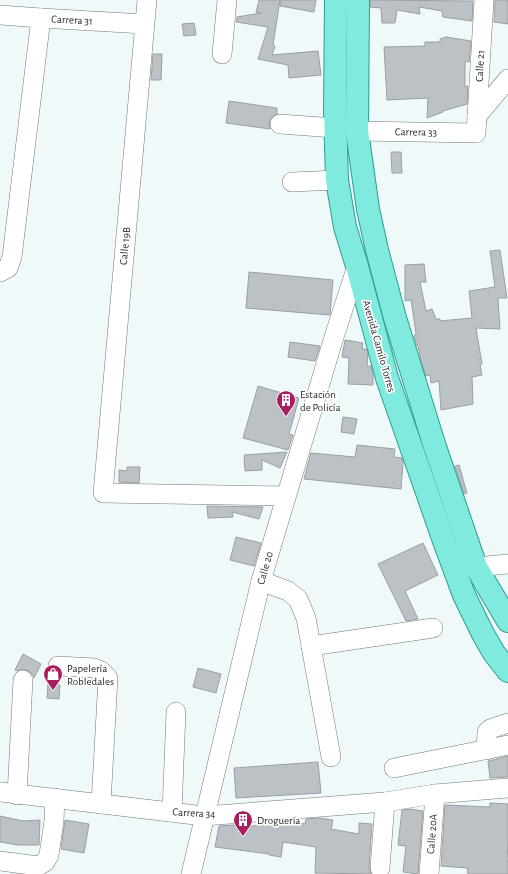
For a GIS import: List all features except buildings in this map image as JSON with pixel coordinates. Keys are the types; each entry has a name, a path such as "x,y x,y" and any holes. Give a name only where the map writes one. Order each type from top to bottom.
{"main road":[{"name":"Avenida Camilo Torres","path":"336,0 335,128 337,180 345,227 387,378 464,594 483,634 494,653 508,671"},
{"path":"358,0 357,131 368,209 377,250 395,318 435,448 476,567 508,621"}],"street":[{"name":"Calle 19B","path":"147,0 104,493 286,496"},
{"path":"222,54 227,0"},
{"name":"Calle 21","path":"476,124 484,0"},
{"name":"Carrera 31","path":"0,15 144,24"},
{"path":"0,272 8,268 12,257 41,18"},
{"path":"476,124 508,79"},
{"path":"280,124 335,128"},
{"name":"Carrera 33","path":"357,131 476,124"},
{"path":"292,182 337,180"},
{"name":"Calle 20","path":"191,874 261,581 334,337 357,266"},
{"path":"476,567 508,564"},
{"path":"261,581 288,591 298,599 306,618 331,757"},
{"path":"311,646 433,628"},
{"path":"58,666 94,668 101,671 108,678 100,804"},
{"path":"9,793 23,680"},
{"path":"172,812 176,712"},
{"path":"486,750 486,732 490,729 508,723"},
{"path":"394,768 508,745"},
{"name":"Carrera 34","path":"9,793 204,816 313,808 384,808 435,794 508,788"},
{"name":"Calle 20A","path":"429,874 435,794"},
{"path":"0,861 38,866 45,862 49,855 54,821 55,798"},
{"path":"380,868 384,808"}],"place":[{"name":"Estación de Policía","path":"286,417"},
{"name":"Papelería Robledales","path":"53,691"},
{"name":"Droguería","path":"243,837"}]}
